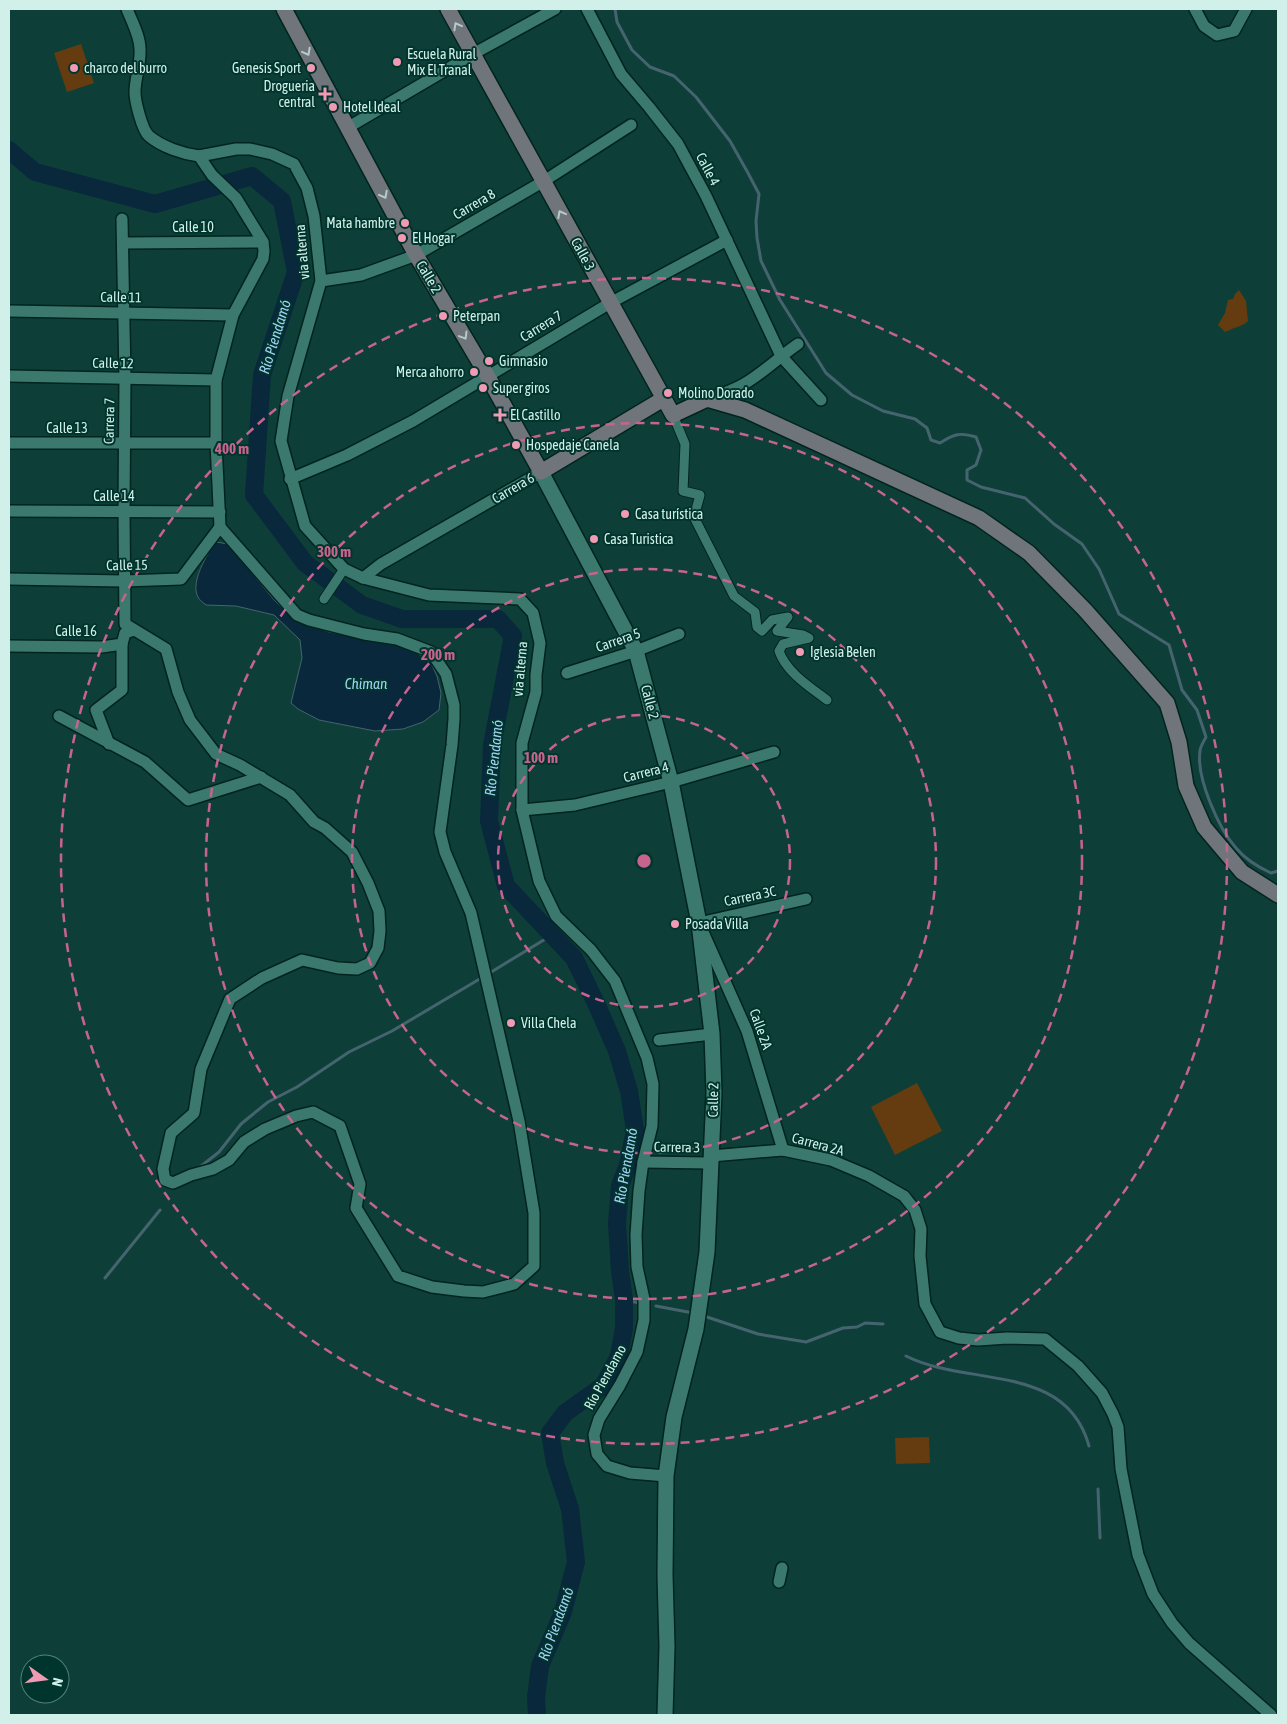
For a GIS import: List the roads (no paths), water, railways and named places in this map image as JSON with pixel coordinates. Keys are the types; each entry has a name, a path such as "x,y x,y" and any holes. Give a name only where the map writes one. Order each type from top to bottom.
{"main road":[{"name":"Calle 2","path":"284,9 416,255 487,375 541,472"},
{"name":"Calle 3","path":"448,9 673,415"},
{"name":"Carrera 6","path":"541,472 664,399"},
{"path":"673,415 707,399 745,410 979,518 1029,553 1085,610 1167,703 1180,742 1186,786 1204,827 1242,872 1278,895"}],"street":[{"path":"109,744 96,710 122,690 122,644 129,627 166,649 178,692 190,720 216,754 240,765 290,795 314,822 325,828 352,852 379,910 380,931 378,948 370,963 357,969 338,968 302,960 262,978 230,999 202,1069 194,1113 171,1133 163,1170 165,1180 173,1183 191,1175 213,1169 229,1160 244,1142 265,1130 296,1116 313,1112 340,1126 360,1184 356,1208 398,1276 432,1287 464,1291 483,1292 514,1284 534,1266 534,1213 519,1121 471,913 445,852 440,832 454,719 454,705 446,674 431,652 397,639 364,634 309,620 298,615 220,527 216,443 216,380 233,315 263,259 263,242 236,198 212,175 199,156 190,155 165,146 147,135 135,101 140,48 127,9"},
{"path":"347,128 473,54 555,9"},
{"name":"Calle 4","path":"588,9 621,74 678,144 706,196 781,356 821,400"},
{"path":"1195,9 1204,26 1217,35 1234,30 1246,9"},
{"name":"Carrera 8","path":"321,281 361,275 416,255 544,181 631,125"},
{"name":"via alterna","path":"199,156 236,149 250,149 272,154 294,164 307,188 321,281 288,396 281,442 290,480 305,526 344,569 363,578 429,595 520,599 533,613 540,643 536,692 522,743 522,810 538,881 556,916 591,950 615,981 647,1058 653,1084 652,1126 643,1162 636,1235 637,1267 644,1299"},
{"name":"Carrera 7","path":"122,219 124,243 125,378 124,581 129,627"},
{"name":"Carrera 7","path":"290,480 347,455 413,420 610,303 727,240"},
{"name":"Calle 10","path":"124,243 263,242"},
{"name":"Calle 11","path":"9,311 233,315"},
{"path":"707,399 743,385 763,372 798,344"},
{"name":"Calle 12","path":"9,376 216,380"},
{"path":"743,385 739,398 740,405 745,410"},
{"name":"Calle 3","path":"673,415 684,444 683,491 700,495 694,517 734,596 755,612 757,627 762,631 772,620 788,617 777,631 803,635 809,638 783,644 780,651 782,661 805,683 827,700"},
{"name":"Calle 13","path":"9,443 216,443"},
{"name":"Carrera 6","path":"363,578 381,564 541,472"},
{"name":"Calle 2","path":"541,472 636,651 672,782 699,923 712,1034 714,1094 707,1252 696,1330 674,1416 666,1476 665,1575 667,1646 665,1715"},
{"name":"Calle 14","path":"9,511 220,512"},
{"name":"Calle 15","path":"9,579 124,581 181,579 220,527"},
{"path":"324,599 344,569"},
{"name":"Carrera 5","path":"567,673 636,651 678,634"},
{"name":"Calle 16","path":"9,646 102,646 122,644"},
{"path":"59,716 145,762 188,800 261,778"},
{"name":"Carrera 4","path":"522,810 576,805 672,782 774,752"},
{"name":"Carrera 3C","path":"699,923 806,899"},
{"name":"Calle 2A","path":"699,923 747,1031 782,1150"},
{"path":"659,1040 712,1034"},
{"name":"Carrera 2A","path":"711,1160 782,1150 831,1160 869,1176 904,1196 915,1210 922,1229 920,1256 925,1304 940,1332 959,1338 978,1340 1007,1338 1044,1339 1078,1366 1102,1393 1118,1427 1121,1469 1138,1555 1153,1594 1172,1623 1189,1643 1271,1715"},
{"name":"Carrera 3","path":"643,1162 711,1160"},
{"name":"Río Piendamo","path":"644,1299 644,1320 637,1352 620,1385 599,1418 594,1434 597,1454 607,1466 630,1473 666,1476"},
{"path":"779,1582 782,1568"}],"water":[{"name":"Chiman","path":"216,542 228,544 275,601 295,620 329,632 399,645 417,653 431,663 437,676 441,693 439,710 423,722 403,729 375,731 319,720 298,709 291,703 302,658 300,640 274,615 236,606 206,605 199,598 196,591 198,576 204,561"}],"waterway":[{"path":"615,9 617,22 632,50 650,67 674,76 696,97 730,141 759,194 756,221 761,261 780,300 826,373 852,395 883,411 915,419 927,428 931,440 940,443 961,434 976,437 981,450 976,465 967,470 967,480 981,487 1025,498 1054,524 1082,544 1099,569 1119,614 1169,645 1182,690 1197,710 1206,737 1200,749 1202,775 1210,802 1223,829 1236,848 1248,859 1271,873 1278,871"},
{"name":"Río Piendamó","path":"9,150 35,172 155,204 252,176 282,201 296,272 262,375 254,495 305,563 362,605 402,619 498,619 513,636 492,745 489,821 506,886 574,958 596,1003 617,1051 629,1091 635,1130 628,1165 620,1186 617,1224 624,1300 624,1328 619,1356 604,1385 565,1413 550,1433 555,1463 570,1509 576,1562 563,1612 540,1666 536,1697 537,1715"},
{"path":"488,974 552,935"},
{"path":"200,1167 219,1152 241,1124 268,1102 297,1087 349,1052 392,1031 483,977"},
{"path":"105,1278 160,1210"},
{"path":"624,1300 640,1303"},
{"path":"656,1306 693,1313"},
{"path":"707,1317 758,1334 806,1342 843,1328 857,1327 865,1323 883,1324"},
{"path":"906,1356 930,1365 1012,1381 1037,1389 1059,1401 1077,1419 1089,1446"},
{"path":"1098,1489 1100,1538"}],"place":[{"name":"Escuela Rural Mix El Tranal","path":"397,62"},
{"name":"charco del burro","path":"74,68"},
{"name":"Genesis Sport","path":"311,68"},
{"name":"Drogueria central","path":"325,94"},
{"name":"Hotel Ideal","path":"333,107"},
{"name":"Mata hambre","path":"405,223"},
{"name":"El Hogar","path":"402,238"},
{"name":"Peterpan","path":"443,316"},
{"name":"Gimnasio","path":"489,361"},
{"name":"Merca ahorro","path":"474,372"},
{"name":"Super giros","path":"483,388"},
{"name":"Molino Dorado","path":"668,393"},
{"name":"El Castillo","path":"500,415"},
{"name":"Hospedaje Canela","path":"516,445"},
{"name":"Casa turística","path":"625,514"},
{"name":"Casa Turistica","path":"594,539"},
{"name":"Iglesia Belen","path":"800,652"},
{"name":"Posada Villa","path":"675,924"},
{"name":"Villa Chela","path":"511,1023"}]}
